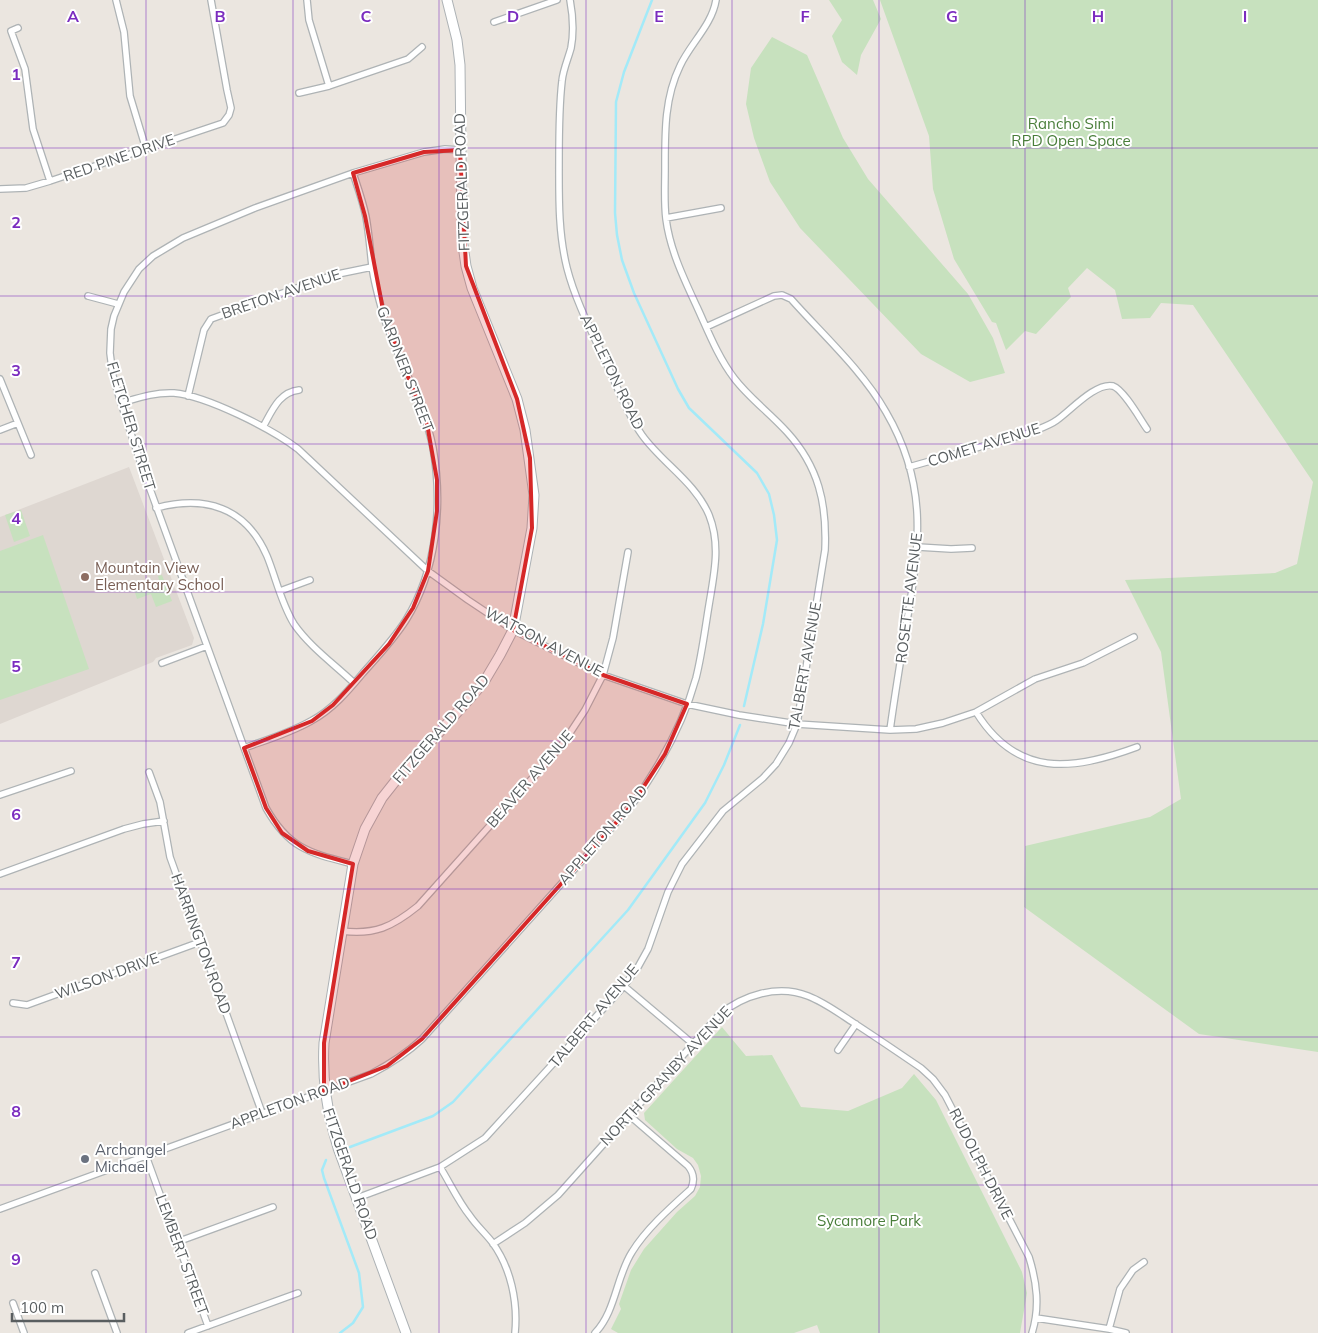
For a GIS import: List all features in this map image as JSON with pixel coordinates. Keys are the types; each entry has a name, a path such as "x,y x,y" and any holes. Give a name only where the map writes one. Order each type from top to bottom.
{"main road":[{"name":"FITZGERALD ROAD","path":"406,1333 335,1138 324,1091 322,1066 324,1043 353,864 365,829 382,798 484,682 513,630 532,528 534,495 530,458 517,399 480,311 466,266 462,238 460,65 457,40 447,0"}],"street":[{"path":"116,0 124,32 130,96 146,149"},
{"name":"RED PINE DRIVE","path":"0,189 26,188 50,181 218,125 226,119 230,111 230,101 211,0"},
{"path":"307,0 309,20 329,86"},
{"path":"494,22 557,0"},
{"name":"APPLETON ROAD","path":"0,1209 324,1091 387,1066 406,1054 422,1039 631,806 650,780 665,754 687,704 700,657 715,569 715,536 708,515 698,495 652,448 632,419 580,305 568,268 559,212 562,78 573,32 573,14 570,0"},
{"name":"TALBERT AVENUE","path":"357,1198 440,1166 466,1152 496,1128 624,986 648,949 668,892 682,864 723,811 763,778 776,764 789,743 797,724 825,550 826,524 823,499 814,474 801,449 734,378 720,357 675,258 669,239 666,218 665,125 669,95 681,64 710,18 716,0"},
{"path":"18,28 11,30 25,69 33,129 50,181"},
{"path":"299,92 329,86 408,60 422,47"},
{"name":"FLETCHER STREET","path":"353,864 308,851 294,843 282,833 266,808 156,508 121,403 113,376 110,353 111,330 118,304 131,280 139,269 168,246 256,208 353,173 424,152 460,150"},
{"name":"GARDNER STREET","path":"244,748 312,721 333,705 354,683 389,644 406,621 416,602 428,571 433,548 437,511 437,480 433,448 420,403 384,320 372,267 365,216 353,173"},
{"path":"666,218 721,208"},
{"name":"BRETON AVENUE","path":"188,396 204,330 211,319 332,275 372,267"},
{"name":"ROSETTE AVENUE","path":"706,327 774,296 782,295 791,299 858,373 874,393 894,427 909,467 917,503 918,547 916,570 890,730"},
{"path":"88,296 118,304"},
{"path":"0,379 30,455"},
{"name":"COMET AVENUE","path":"909,467 1028,433 1046,426 1056,421 1093,391 1106,386 1114,386 1122,393 1147,429"},
{"path":"263,427 282,396 289,391 299,390"},
{"name":"WATSON AVENUE","path":"121,403 158,394 173,393 188,396 213,404 284,438 428,571 513,630 603,675 687,704 739,715 797,724 890,730 916,729 943,723 976,712 1035,679 1083,663 1134,637"},
{"path":"0,430 18,423"},
{"path":"156,508 176,502 197,502 218,507 236,516 252,530 262,545 286,608 294,623 305,637 354,683"},
{"path":"918,547 972,548"},
{"name":"BEAVER AVENUE","path":"342,931 364,932 383,928 398,922 418,906 562,745 585,710 603,675 613,638 628,552"},
{"path":"280,591 310,580"},
{"path":"162,662 207,646"},
{"path":"976,712 986,728 1002,745 1024,757 1044,764 1076,763 1122,753 1137,747"},
{"path":"0,795 71,771"},
{"name":"HARRINGTON ROAD","path":"149,772 160,802 170,857 262,1113"},
{"path":"0,874 124,829 164,821"},
{"name":"WILSON DRIVE","path":"13,1003 27,1006 200,942"},
{"path":"624,986 694,1044"},
{"name":"NORTH GRANBY AVENUE","path":"493,1244 525,1223 546,1206 630,1116 719,1015 732,1004 763,992 787,992 809,996 864,1030"},
{"path":"838,1050 856,1024"},
{"name":"RUDOLPH DRIVE","path":"864,1030 921,1068 933,1079 945,1095 1029,1256 1036,1286 1036,1318 1032,1333"},
{"path":"596,1333 610,1310 623,1270 632,1252 642,1239 691,1189 694,1176 688,1166 630,1116"},
{"name":"LEMBERT STREET","path":"146,1156 208,1326"},
{"path":"440,1166 469,1215 493,1244 509,1277 515,1295 515,1333"},
{"path":"177,1242 273,1207"},
{"path":"1109,1329 1120,1288 1133,1270 1144,1262"},
{"path":"95,1272 117,1333"},
{"path":"188,1333 298,1293"},
{"path":"13,1303 24,1333"},
{"path":"1036,1318 1126,1333"}],"highlighted area":[{"path":"460,150 466,266 517,399 530,458 532,528 513,630 603,675 687,704 665,754 631,806 422,1039 387,1066 324,1091 324,1043 353,864 308,851 282,833 266,808 244,748 312,721 333,705 389,644 413,608 428,571 437,511 437,480 427,424 385,320 365,216 353,173 424,152"}],"shaded area":[{"name":"Mountain View Elementary School","path":"129,467 194,638 192,645 156,658 153,662 0,724 0,517"}],"green space":[{"path":"829,0 873,0 881,19 861,55 857,75 842,62 832,36 842,20"},
{"name":"Rancho Simi RPD Open Space","path":"880,0 1318,0 1318,1052 1199,1034 1024,907 1025,846 1150,817 1181,799 1161,652 1125,580 1275,573 1297,564 1313,482 1193,305 1161,303 1150,318 1122,319 1115,290 1087,268 1068,288 1071,297 1036,334 1025,331 1006,350 996,323 992,322 954,259 933,189 929,136"},
{"path":"772,37 807,55 843,138 868,179 968,294 993,338 1005,373 970,382 921,354 800,228 770,182 754,138 746,104 751,68"},
{"path":"21,510 30,536 14,542 5,515"},
{"path":"43,535 89,669 0,700 0,551"},
{"path":"162,575 172,601 156,607 151,594 137,599 134,589 159,580 158,576"},
{"name":"Sycamore Park","path":"722,1027 746,1056 772,1055 801,1107 848,1111 902,1088 914,1074 936,1100 1022,1272 1027,1293 1020,1333 820,1333 817,1325 794,1333 618,1333 611,1329 621,1309 619,1304 631,1270 644,1249 677,1212 695,1196 700,1187 701,1176 698,1165 693,1158 677,1149 645,1120 644,1113"}],"waterway":[{"path":"652,0 624,72 616,102 615,213 617,235 622,260 634,293 678,389 689,408 757,473 769,494 777,540 763,624 744,706"},
{"path":"350,1147 433,1116 453,1102 628,910 705,803 724,765 740,725"},
{"path":"326,1160 322,1170 324,1178 359,1273 363,1307 353,1323 340,1333"}],"place":[{"name":"Mountain View Elementary School","path":"85,577"},
{"name":"Archangel Michael","path":"85,1159"}]}
